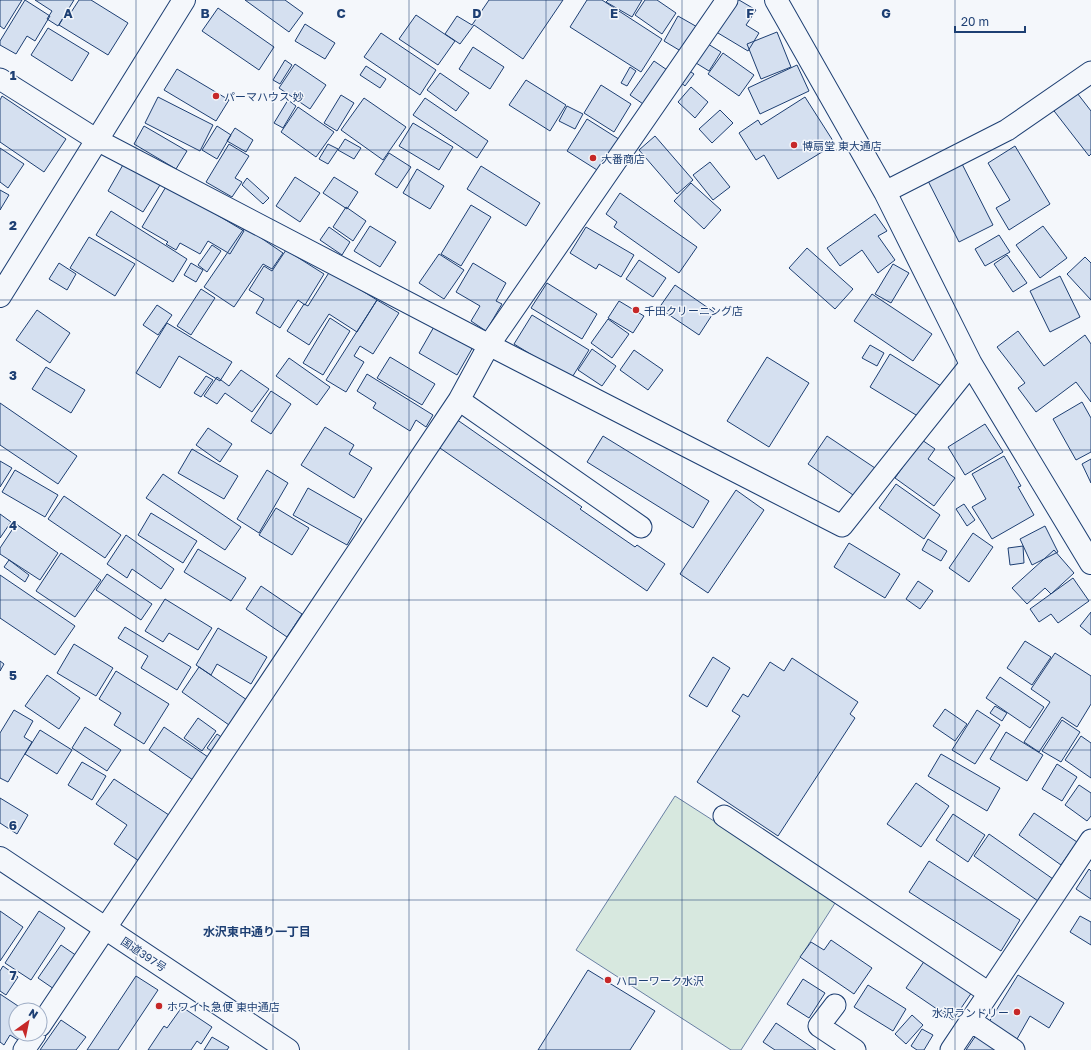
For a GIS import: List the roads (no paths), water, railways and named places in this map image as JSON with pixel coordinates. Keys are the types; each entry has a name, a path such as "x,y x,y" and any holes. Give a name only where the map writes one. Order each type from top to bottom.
{"main road":[{"path":"0,296 184,0"},
{"path":"776,0 885,192 971,364 1091,563"},
{"name":"国道397号","path":"0,858 288,1050"}],"street":[{"path":"48,1014 459,400 489,345 727,0"},
{"path":"885,192 1007,130 1091,72"},
{"path":"0,79 97,140 489,345 842,526 971,364"},
{"path":"459,400 641,526"},
{"path":"724,816 989,993"},
{"path":"951,1050 1091,840"},
{"path":"835,1005 819,1026 855,1050"},
{"path":"970,1021 1014,1050"}],"place":[{"name":"パーマハウス 妙","path":"216,96"},
{"name":"博扇堂 東大通店","path":"794,145"},
{"name":"大番商店","path":"593,158"},
{"name":"千田クリーニング店","path":"636,310"},
{"name":"ハローワーク水沢","path":"608,980"},
{"name":"ホワイト急便 東中通店","path":"159,1006"},
{"name":"水沢ランドリー","path":"1017,1012"}],"district":[{"name":"水沢東中通り一丁目","path":"257,931"}]}
